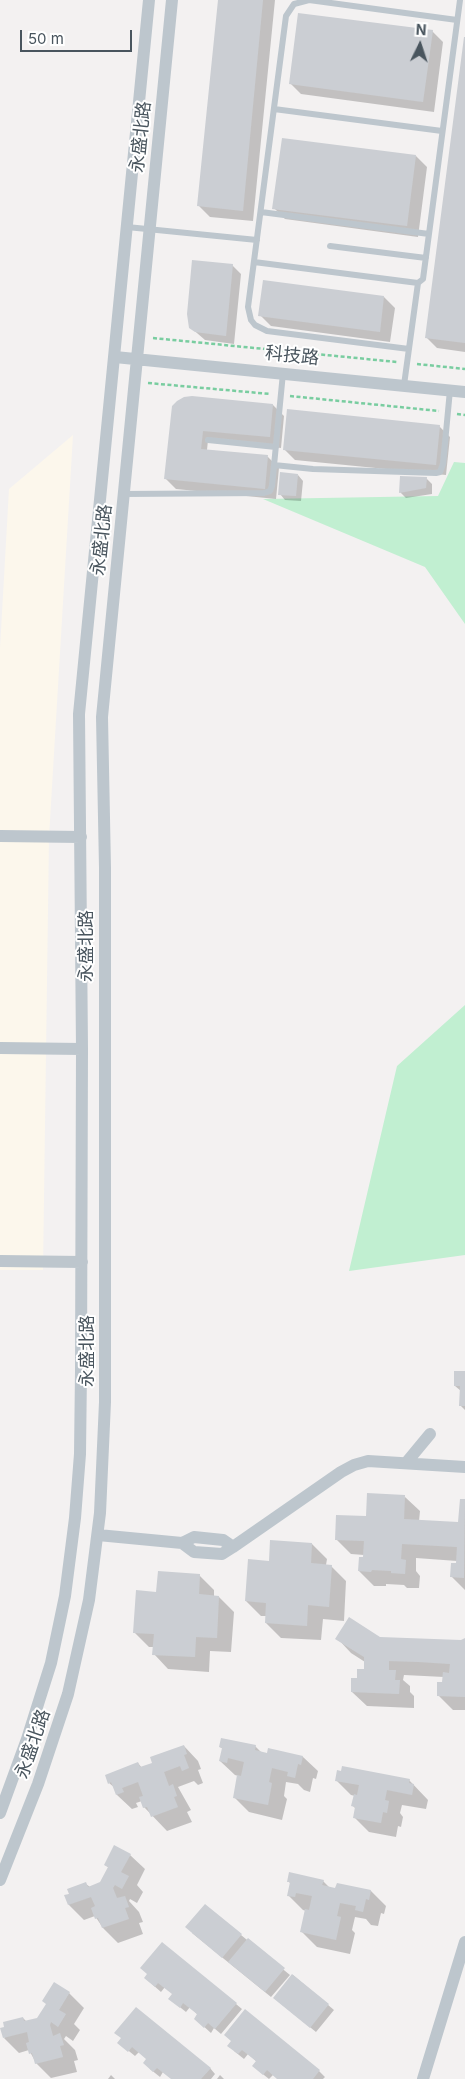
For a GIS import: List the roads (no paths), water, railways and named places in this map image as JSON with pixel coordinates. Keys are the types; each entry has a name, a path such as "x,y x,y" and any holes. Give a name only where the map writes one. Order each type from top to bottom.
{"street":[{"name":"永盛北路","path":"0,1813 27,1739 51,1663 65,1596 76,1518 80,1454 82,1262 79,714 149,0"},
{"name":"永盛北路","path":"0,1880 38,1784 68,1694 89,1600 98,1535 105,1402 105,868 102,717 172,0"},
{"name":"科技路","path":"115,356 465,392"},
{"path":"0,836 80,837"},
{"path":"0,1048 82,1049"},
{"path":"0,1261 82,1262"},
{"path":"406,1463 430,1434"},
{"path":"98,1535 182,1543 194,1537 223,1540 233,1547 341,1472 368,1461 465,1467"},
{"path":"423,2079 460,1976 465,1942"}],"lane":[{"path":"409,349 260,329 255,325 248,313 286,16 297,2 309,0 457,20"},
{"path":"404,385 418,283 423,279 460,0"},
{"path":"274,109 442,131"},
{"path":"261,212 429,234"},
{"path":"127,227 257,240"},
{"path":"330,246 426,258"},
{"path":"254,262 418,283"},
{"path":"124,494 267,492 272,488 283,373"},
{"path":"274,465 313,469 440,472 443,464 450,390"},
{"path":"208,440 276,447"}]}
